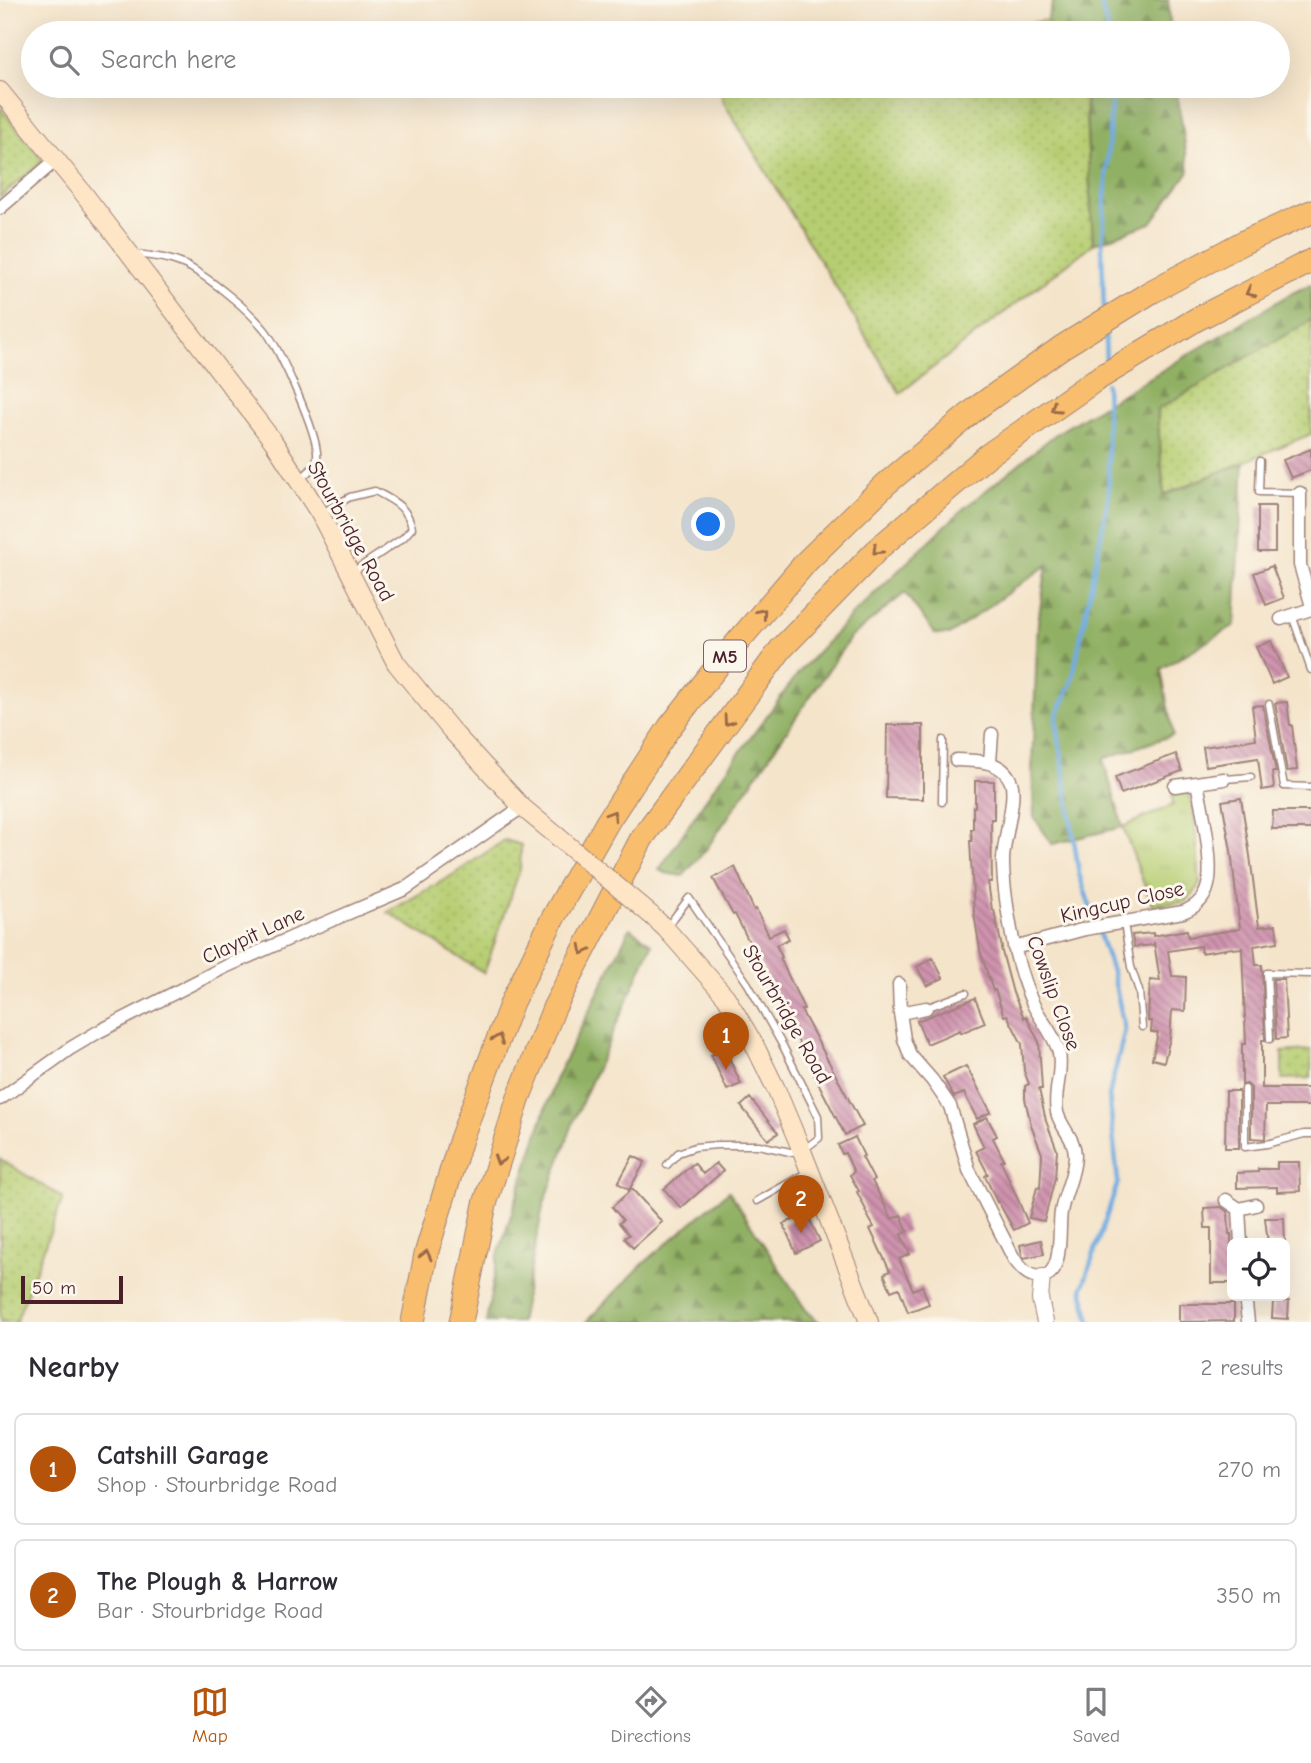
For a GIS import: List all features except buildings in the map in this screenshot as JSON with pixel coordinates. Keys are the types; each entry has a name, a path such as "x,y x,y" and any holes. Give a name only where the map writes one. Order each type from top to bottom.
{"highway":[{"name":"M5","path":"413,1322 426,1254 461,1139 512,1002 553,918 608,821 669,728 723,659 807,561 886,484 978,407 1062,347 1151,292 1244,242 1311,212"},
{"name":"M5","path":"461,1322 485,1204 520,1094 554,1008 642,838 781,649 880,547 987,456 1116,367 1197,319 1311,261"}],"main road":[{"name":"Stourbridge Road","path":"0,91 273,440 320,513 396,663 451,730 522,807 651,915 726,997 776,1089 869,1322"}],"street":[{"path":"0,208 56,160"},
{"path":"1300,492 1300,565 1311,603"},
{"path":"1287,617 1311,609"},
{"path":"949,760 989,762 992,734"},
{"name":"Cowslip Close","path":"989,762 1005,773 1012,783 1013,799 1003,861 1008,917 1014,948 1031,1000 1056,1044 1060,1066 1057,1111 1075,1154 1060,1216 1059,1255 1050,1273 1042,1277"},
{"path":"1175,786 1224,779"},
{"name":"Kingcup Close","path":"1014,948 1085,929 1183,912 1196,906 1209,883 1210,865 1197,783"},
{"name":"Claypit Lane","path":"0,1099 71,1048 99,1032 225,967 405,889 522,807"},
{"path":"899,984 904,1039 910,1055 950,1106 969,1170 1014,1259 1023,1270 1042,1277 1040,1299 1045,1322"},
{"path":"900,1013 926,1008"},
{"path":"1226,1200 1239,1209 1256,1205"},
{"path":"1239,1209 1241,1238"},
{"path":"1246,1301 1248,1322"}],"lane":[{"path":"129,253 167,258 191,268 231,298 264,330 285,366 314,440 317,457 315,464 299,479"},
{"path":"1260,461 1259,492 1300,492"},
{"path":"320,513 350,497 375,491 405,510 410,519 412,527 403,538 350,574"},
{"path":"1287,617 1311,670"},
{"path":"1269,704 1284,786 1311,787"},
{"path":"942,802 949,760 943,740"},
{"path":"1224,779 1251,776"},
{"name":"Stourbridge Road","path":"666,929 688,898 748,984 818,1116 818,1138 802,1151"},
{"path":"1124,923 1131,967 1139,991 1142,1027"},
{"path":"1270,1039 1267,973 1311,974"},
{"path":"926,1008 966,993"},
{"path":"1245,1089 1245,1147 1311,1134"},
{"path":"667,1164 678,1153 695,1147 759,1145 790,1152 802,1151"},
{"path":"757,1201 810,1171"}],"green space":[{"path":"1054,0 1168,0 1170,21 1048,21"},
{"path":"722,98 1085,98 1093,244 900,393"},
{"path":"1085,98 1178,98 1189,171 1151,223 1093,244"},
{"path":"0,107 43,161 0,197"},
{"path":"1311,284 1311,320 1157,410 1164,495 1244,462 1235,625 1161,669 1173,735 1103,759 1123,827 1052,844 1034,817 1032,767 1038,622 1047,565 949,635 935,634 905,593 850,638 705,851 683,876 659,870 712,790 800,671 853,614 963,509 1057,433"},
{"path":"1311,320 1311,434 1164,495 1157,410"},
{"path":"1172,793 1187,793 1193,803 1200,883 1193,895 1184,902 1152,906 1123,827 1173,805"},
{"path":"505,840 521,845 520,869 484,973 388,912 451,876"},
{"path":"630,928 652,944 575,1118 543,1207 520,1322 486,1322 498,1255 555,1080"},
{"path":"1311,1050 1311,1078 1282,1079 1282,1052"},
{"path":"0,1159 63,1198 16,1322 0,1322"},
{"path":"729,1191 806,1310 819,1322 586,1322 644,1263"}],"waterway":[{"path":"1100,0 1106,21"},
{"path":"1104,312 1102,248 1111,98"},
{"path":"1105,331 1106,365"},
{"path":"1095,921 1079,874 1056,718 1072,681 1109,495 1106,384"},
{"path":"1090,1322 1082,1289 1118,1182 1109,1095 1125,1030 1113,974 1099,933"}],"place":[{"name":"Catshill Garage","path":"726,1070"},
{"name":"The Plough & Harrow","path":"801,1233"}]}
